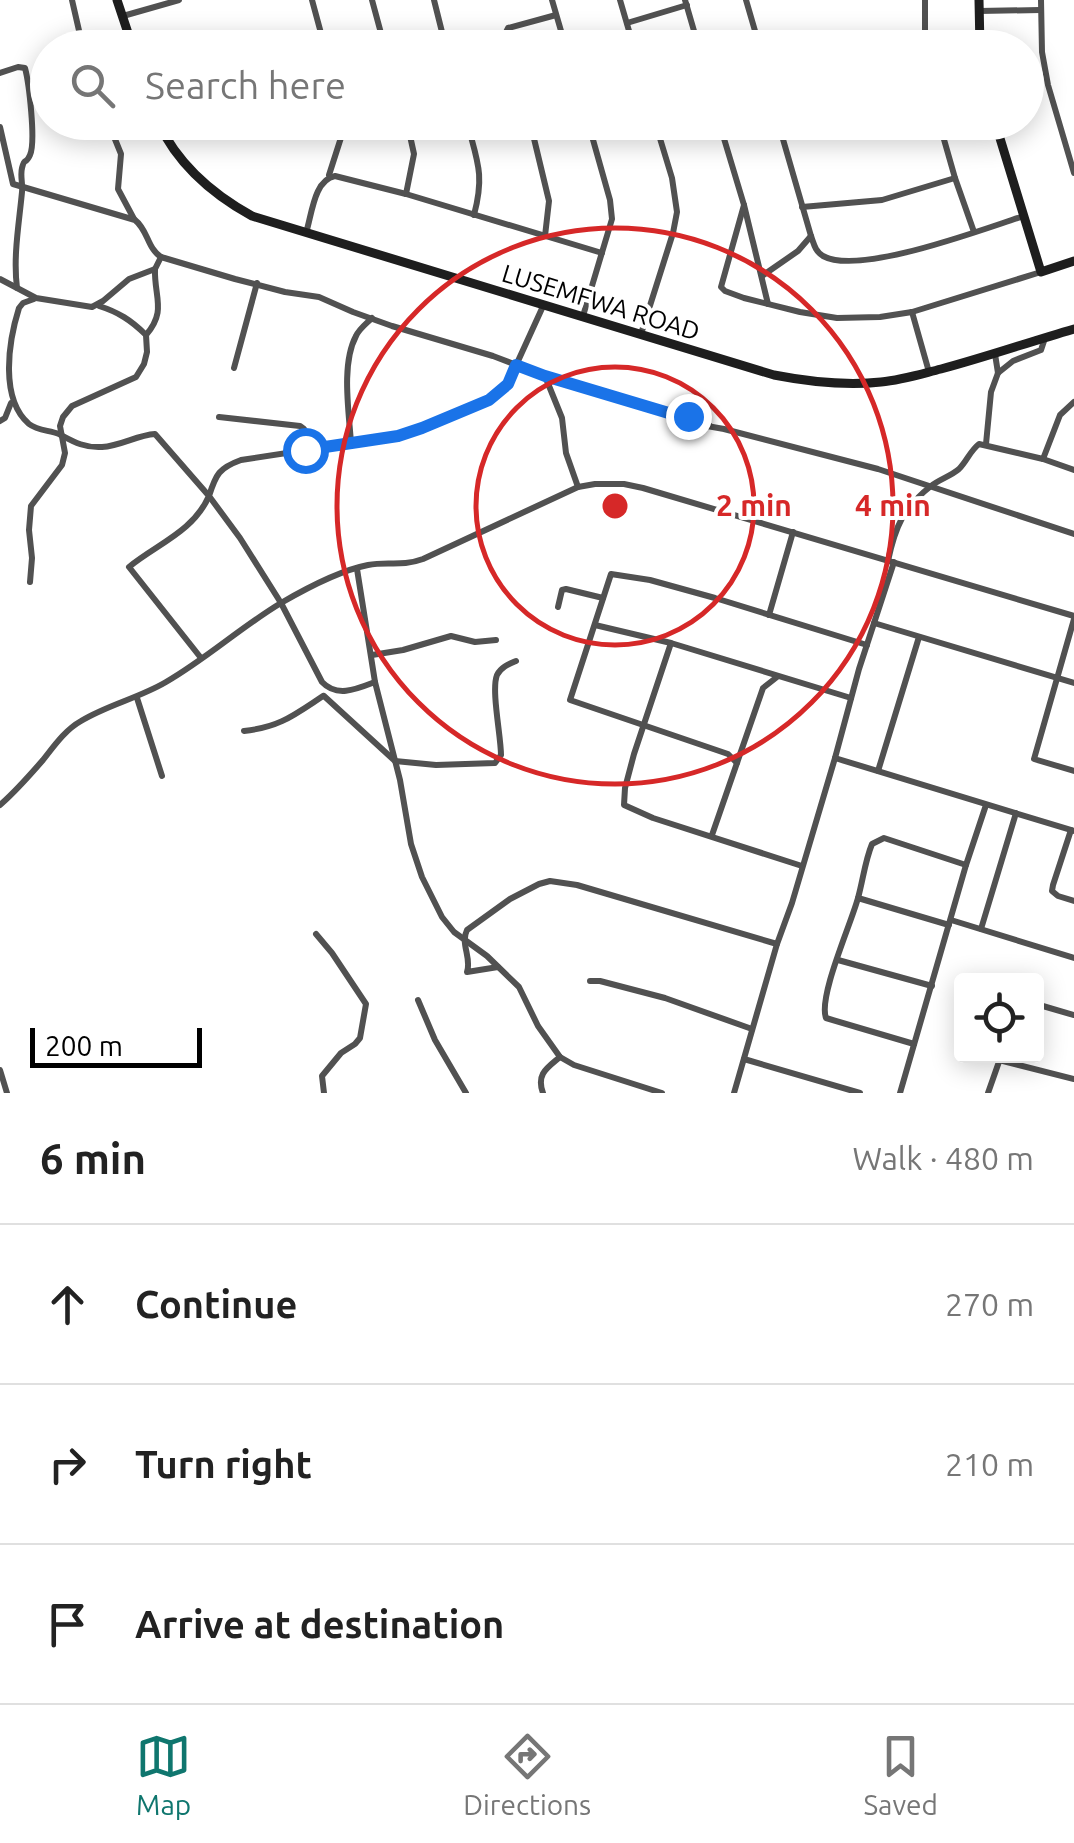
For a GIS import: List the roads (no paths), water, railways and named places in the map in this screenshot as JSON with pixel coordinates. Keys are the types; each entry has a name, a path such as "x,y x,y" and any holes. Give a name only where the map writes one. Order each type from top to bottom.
{"street":[{"path":"72,0 79,30"},
{"path":"118,0 127,30"},
{"path":"123,16 179,0"},
{"path":"312,0 320,30"},
{"path":"372,0 380,30"},
{"path":"434,0 442,30"},
{"path":"552,0 561,30"},
{"path":"620,0 628,30"},
{"path":"746,0 755,30"},
{"path":"925,0 925,30"},
{"path":"1040,0 1041,30"},
{"path":"626,23 686,3 694,30"},
{"path":"980,30 979,5 1040,10"},
{"path":"507,30 556,15"},
{"path":"1044,63 1074,173"},
{"path":"0,74 22,66 30,96"},
{"path":"0,127 10,181 16,186 135,220"},
{"path":"17,289 14,268 23,164 30,156 32,140"},
{"path":"115,140 120,154 118,189 154,252 161,257 285,292 319,297 353,312 690,423 878,469 1074,534"},
{"name":"LUSEMFWA ROAD","path":"168,140 198,178 224,201 252,216 774,375 810,382 882,382 995,354 1074,329"},
{"path":"306,233 321,184 336,159 341,140"},
{"path":"406,194 414,154 411,140"},
{"path":"472,140 481,174 474,214"},
{"path":"535,140 550,200 545,236"},
{"path":"583,316 611,227 612,211 593,140"},
{"path":"641,334 677,212 660,140"},
{"path":"724,140 768,304"},
{"path":"783,140 810,236 816,250 834,260 875,260 1025,216"},
{"path":"945,140 974,232"},
{"path":"1001,140 1041,272"},
{"path":"328,176 346,176 602,253"},
{"path":"802,207 882,200 955,178"},
{"path":"744,205 722,287 725,291 837,318 912,312 1074,261"},
{"path":"762,276 798,252 810,236"},
{"path":"30,582 31,506 62,464 63,416 72,406 136,378 147,352 146,335 158,316 160,302 154,282 161,257"},
{"path":"97,306 121,284 155,270"},
{"path":"0,279 36,298 114,311 132,320 146,335"},
{"path":"234,368 257,284"},
{"path":"0,421 11,402 7,370 16,318 23,303 36,298"},
{"path":"200,658 130,566 197,517 218,472 226,465 264,455 398,436 489,400 508,384 544,304"},
{"path":"912,312 929,372"},
{"path":"351,443 351,350 357,334 372,318"},
{"path":"986,444 991,392 998,374 1013,360 1041,350 1046,337"},
{"path":"995,354 998,374"},
{"path":"545,376 562,418 566,453 578,486"},
{"path":"11,402 32,426 78,446 107,447 155,434 240,538 281,603 322,682 332,690 348,691 375,682"},
{"path":"1043,459 1060,416 1074,402"},
{"path":"219,417 300,426 304,429 305,450"},
{"path":"734,1093 874,623 900,518 930,487 957,470 980,444 1074,470"},
{"path":"0,805 80,721 170,680 252,620 318,583 365,565 403,565 423,559 578,486 595,484 642,488 1074,618 1034,759 1074,771"},
{"path":"769,615 793,532"},
{"path":"356,570 375,682 411,844 444,921 519,987 538,1026 560,1058 662,1093"},
{"path":"737,763 728,754 570,700 609,576 650,580 867,645"},
{"path":"558,608 562,590 566,589 603,598"},
{"path":"874,623 1074,684"},
{"path":"595,625 851,698"},
{"path":"372,655 451,636 475,642 496,640"},
{"path":"878,771 919,637"},
{"path":"671,644 625,788 624,806 802,866"},
{"path":"324,696 395,762 496,763 502,755 498,674 516,660"},
{"path":"712,836 763,688 778,676"},
{"path":"244,731 281,724 332,690"},
{"path":"137,698 162,776"},
{"path":"728,754 742,750"},
{"path":"835,758 1072,830 1052,892 1074,901"},
{"path":"900,1093 986,805"},
{"path":"982,929 1016,813"},
{"path":"914,1044 826,1018 823,1009 830,982 869,852 877,840 884,838 966,865"},
{"path":"499,967 467,972 466,930 510,899 550,881 777,944"},
{"path":"858,898 982,929 1074,958"},
{"path":"316,934 366,1004 360,1038 322,1076 324,1093"},
{"path":"838,960 932,986"},
{"path":"590,981 665,998 752,1030"},
{"path":"418,1000 435,1040 466,1093"},
{"path":"1044,1006 1074,1015"},
{"path":"543,1093 542,1073 560,1058"},
{"path":"744,1059 860,1093"},
{"path":"988,1093 998,1063"},
{"path":"1017,1063 1074,1080"},
{"path":"0,1070 8,1093"}]}
